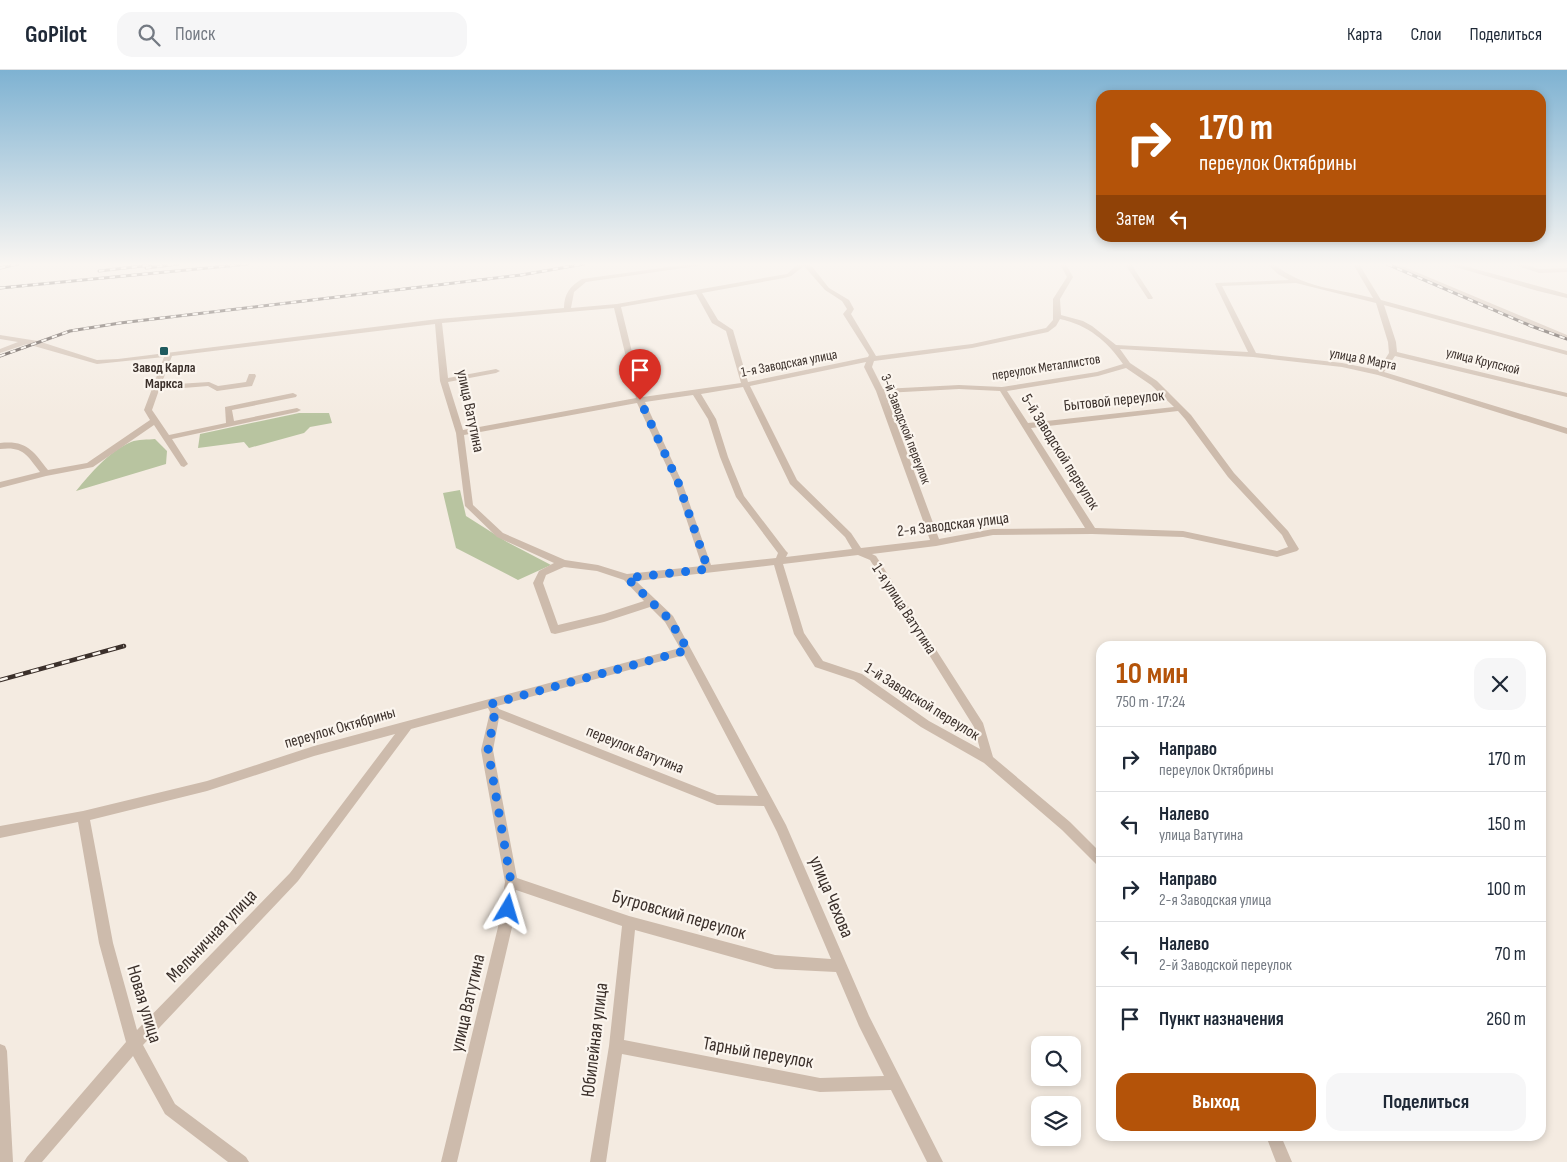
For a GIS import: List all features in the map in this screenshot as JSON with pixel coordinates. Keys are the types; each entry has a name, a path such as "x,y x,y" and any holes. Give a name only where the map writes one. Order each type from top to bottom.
{"street":[{"path":"0,337 26,341 97,362 438,320 510,315"},
{"path":"619,315 640,400 678,482 708,569"},
{"name":"1-я улица Ватутина","path":"712,315 715,321 729,330 745,384 793,482 848,535 858,551 873,558 979,726 988,760"},
{"name":"3-й Заводской переулок","path":"848,315 874,355 870,359 868,367 880,391 936,544"},
{"path":"1071,315 1077,320"},
{"path":"1233,315 1252,355"},
{"path":"1380,372 1393,353 1392,342 1383,315"},
{"path":"1427,315 1567,353"},
{"path":"1512,315 1567,338"},
{"name":"1-я Заводская улица","path":"460,433 640,400 745,384 870,359 972,346 1048,330 1059,317"},
{"name":"переулок Металлистов","path":"880,391 959,387 1002,389 1098,374 1127,366 1116,347 1077,320 1059,317"},
{"name":"улица Ватутина","path":"438,320 444,381 460,433 469,506 500,535 563,563 598,568 627,578 669,619 688,650"},
{"path":"0,351 26,341"},
{"name":"улица 8 Марта","path":"1116,347 1252,355 1342,365 1380,372 1567,431"},
{"name":"улица Крупской","path":"1393,353 1567,396"},
{"path":"169,354 148,410 184,464"},
{"path":"1127,366 1154,383 1178,409"},
{"path":"444,381 496,370"},
{"path":"157,388 209,384 217,389 249,384 252,376"},
{"name":"5-й Заводской переулок","path":"1002,389 1092,531"},
{"name":"1-й Заводской переулок","path":"695,391 712,419 724,457 740,497 783,553 778,562 799,634 819,664 858,677 925,724 988,760"},
{"path":"230,424 228,409 293,395"},
{"name":"Бытовой переулок","path":"1024,426 1178,409"},
{"name":"2-я Заводская улица","path":"627,578 778,562 858,551 936,544 993,532 1092,531 1183,534 1277,554 1294,549 1285,533 1231,475 1188,417 1178,409"},
{"path":"166,438 297,410"},
{"path":"0,485 46,473 90,465 155,420"},
{"path":"0,446 14,444 24,447 46,473"},
{"path":"563,563 542,573 538,583 555,630 582,626 652,602"},
{"name":"переулок Октябрины","path":"0,832 82,816 207,786 314,751 407,726 493,708 688,650"},
{"name":"улица Чехова","path":"688,650 782,829 864,1021 935,1162"},
{"name":"улица Ватутина","path":"449,1162 506,923 511,882 488,750 493,708"},
{"name":"переулок Ватутина","path":"493,708 718,800 766,801"},
{"name":"Мельничная улица","path":"32,1162 134,1044 294,877 407,726"},
{"path":"988,760 1066,826 1096,856"},
{"name":"Новая улица","path":"82,816 106,943 134,1044 170,1109 241,1162"},
{"name":"Бугровский переулок","path":"511,882 629,922 776,962 841,966"},
{"name":"Юбилейная улица","path":"598,1162 616,1046 629,922"},
{"name":"Тарный переулок","path":"616,1046 820,1085 895,1083"},
{"path":"0,1051 5,1162"},
{"path":"1275,1141 1284,1162"}],"green space":[{"path":"299,413 329,413 332,423 310,427 304,433 249,448 244,442 198,448 200,434"},
{"path":"155,439 167,451 166,464 76,491 101,463 115,451 134,441"},
{"path":"460,490 466,516 507,542 551,565 518,580 456,548 443,493"}],"railway":[{"path":"0,356 70,331 187,315"},
{"path":"1505,315 1567,339"},
{"path":"0,680 124,646"}],"place":[{"name":"Завод Карла Маркса","path":"164,351"}],"route":[{"path":"508,909 511,882 488,750 495,712 491,704 688,650 669,619 627,578 708,569 678,482 640,400"}]}
